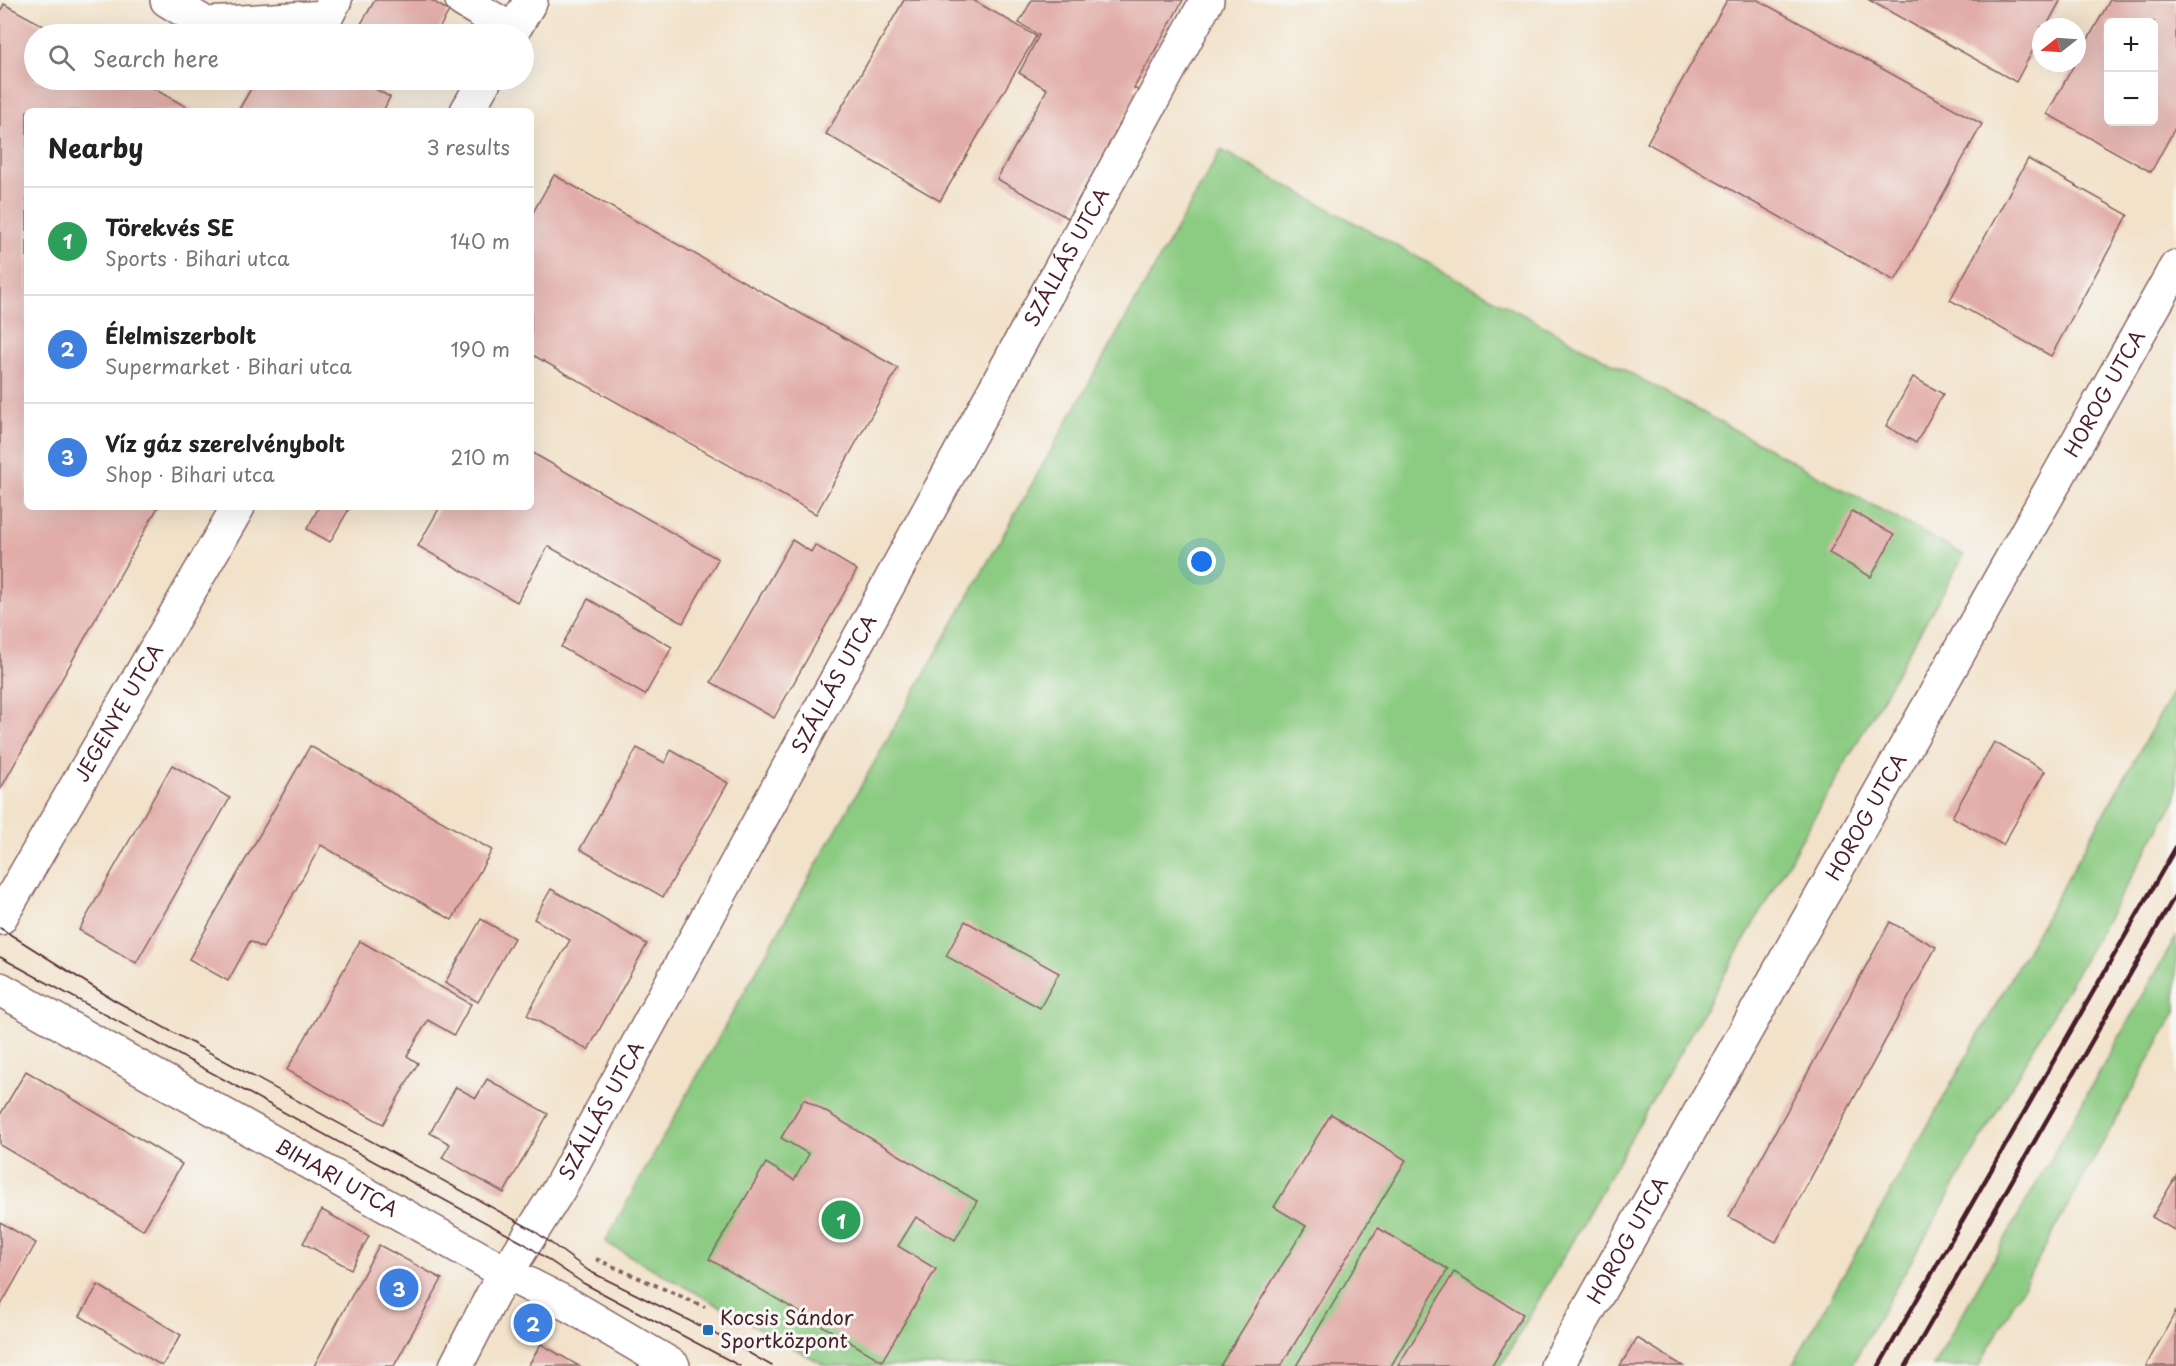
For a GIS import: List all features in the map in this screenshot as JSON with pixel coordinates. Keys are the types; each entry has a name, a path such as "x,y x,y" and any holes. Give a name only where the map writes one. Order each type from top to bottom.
{"street":[{"path":"167,0 206,24 326,17 335,0"},
{"path":"462,0 498,24"},
{"path":"517,24 531,0"},
{"name":"SZÁLLÁS UTCA","path":"456,1366 506,1273 564,1179 1207,0"},
{"path":"469,108 479,90"},
{"name":"HOROG UTCA","path":"1557,1366 2176,267"},
{"name":"JEGENYE UTCA","path":"0,918 236,510"},
{"name":"BIHARI UTCA","path":"0,989 506,1273 571,1306 673,1366"}],"path":[{"path":"596,1259 705,1307"}],"green space":[{"path":"1221,150 1964,555 1501,1366 826,1366 605,1242"},
{"path":"2176,686 2176,799 1851,1366 1792,1366"},
{"path":"2176,937 2176,1011 1979,1366 1933,1366"}],"building":[{"path":"375,0 431,0 449,11 442,24 361,24"},
{"path":"904,0 973,0 1036,36 940,201 826,134"},
{"path":"1032,0 1183,0 1134,88 1139,91 1068,218 997,179 1047,89 1019,73 1039,35 1019,23"},
{"path":"1727,0 1758,0 1982,124 1895,281 1647,143"},
{"path":"1869,0 2060,1 2051,18 2032,18 2032,52 2016,82"},
{"path":"2110,0 2176,0 2176,126 2151,172 2047,114 2070,72 2086,72 2086,43"},
{"path":"4,4 40,24 24,24 24,90 156,90 189,108 24,108 24,510 156,510 0,790 0,12"},
{"path":"250,90 377,90 390,97 384,108 240,108"},
{"path":"2028,159 2128,215 2051,356 1950,300"},
{"path":"554,175 898,368 816,514 534,356 534,211"},
{"path":"1913,377 1943,394 1916,443 1886,426"},
{"path":"534,454 718,559 683,623 548,546 517,602 418,546 438,510 534,510"},
{"path":"317,510 348,510 330,542 307,529"},
{"path":"1852,511 1894,535 1871,577 1829,553"},
{"path":"792,540 811,552 815,545 857,570 774,718 711,682"},
{"path":"588,599 672,647 645,695 561,647"},
{"path":"1994,742 2045,771 2003,845 1952,817"},
{"path":"310,746 492,850 452,920 321,845 263,948 250,941 228,981 189,959"},
{"path":"637,748 665,763 671,750 728,783 663,897 580,849"},
{"path":"172,765 230,798 136,963 79,930"},
{"path":"551,889 647,944 588,1050 527,1015 570,940 534,919"},
{"path":"481,919 514,938 478,1002 445,983"},
{"path":"965,921 1059,973 1040,1008 946,956"},
{"path":"1890,922 1936,947 1776,1242 1729,1217"},
{"path":"360,941 471,1004 454,1035 428,1020 407,1056 418,1063 383,1124 287,1070"},
{"path":"26,1071 182,1164 143,1230 0,1145 0,1115"},
{"path":"487,1079 548,1114 504,1193 442,1158 450,1144 430,1133 456,1087 476,1098"},
{"path":"804,1099 977,1201 955,1240 916,1217 898,1246 936,1269 882,1361 709,1259 766,1163 794,1180 809,1154 781,1138"},
{"path":"1331,1114 1406,1160 1281,1366 1220,1366 1306,1226 1274,1207"},
{"path":"2176,1176 2176,1231 2152,1217"},
{"path":"322,1210 369,1236 351,1269 303,1243"},
{"path":"0,1222 36,1243 0,1307"},
{"path":"1378,1228 1448,1269 1391,1366 1296,1366"},
{"path":"379,1245 442,1279 394,1366 314,1366"},
{"path":"1454,1272 1523,1314 1492,1366 1398,1366"},
{"path":"98,1285 181,1335 162,1366 80,1316"},
{"path":"2176,1311 2176,1366 2146,1366"},
{"path":"1637,1338 1683,1366 1620,1366"},
{"path":"541,1344 579,1366 528,1366"}],"tram line":[{"path":"0,928 114,1000 533,1230 589,1271 708,1330 772,1366"},
{"path":"0,957 525,1244 583,1283 740,1366"}],"railway":[{"path":"1879,1366 2176,847"},
{"path":"1906,1366 2176,894"}],"place":[{"name":"Törekvés SE","path":"841,1220"},
{"name":"Víz gáz szerelvénybolt","path":"399,1288"},
{"name":"Élelmiszerbolt","path":"533,1323"},
{"name":"Kocsis Sándor Sportközpont","path":"708,1330"}]}
